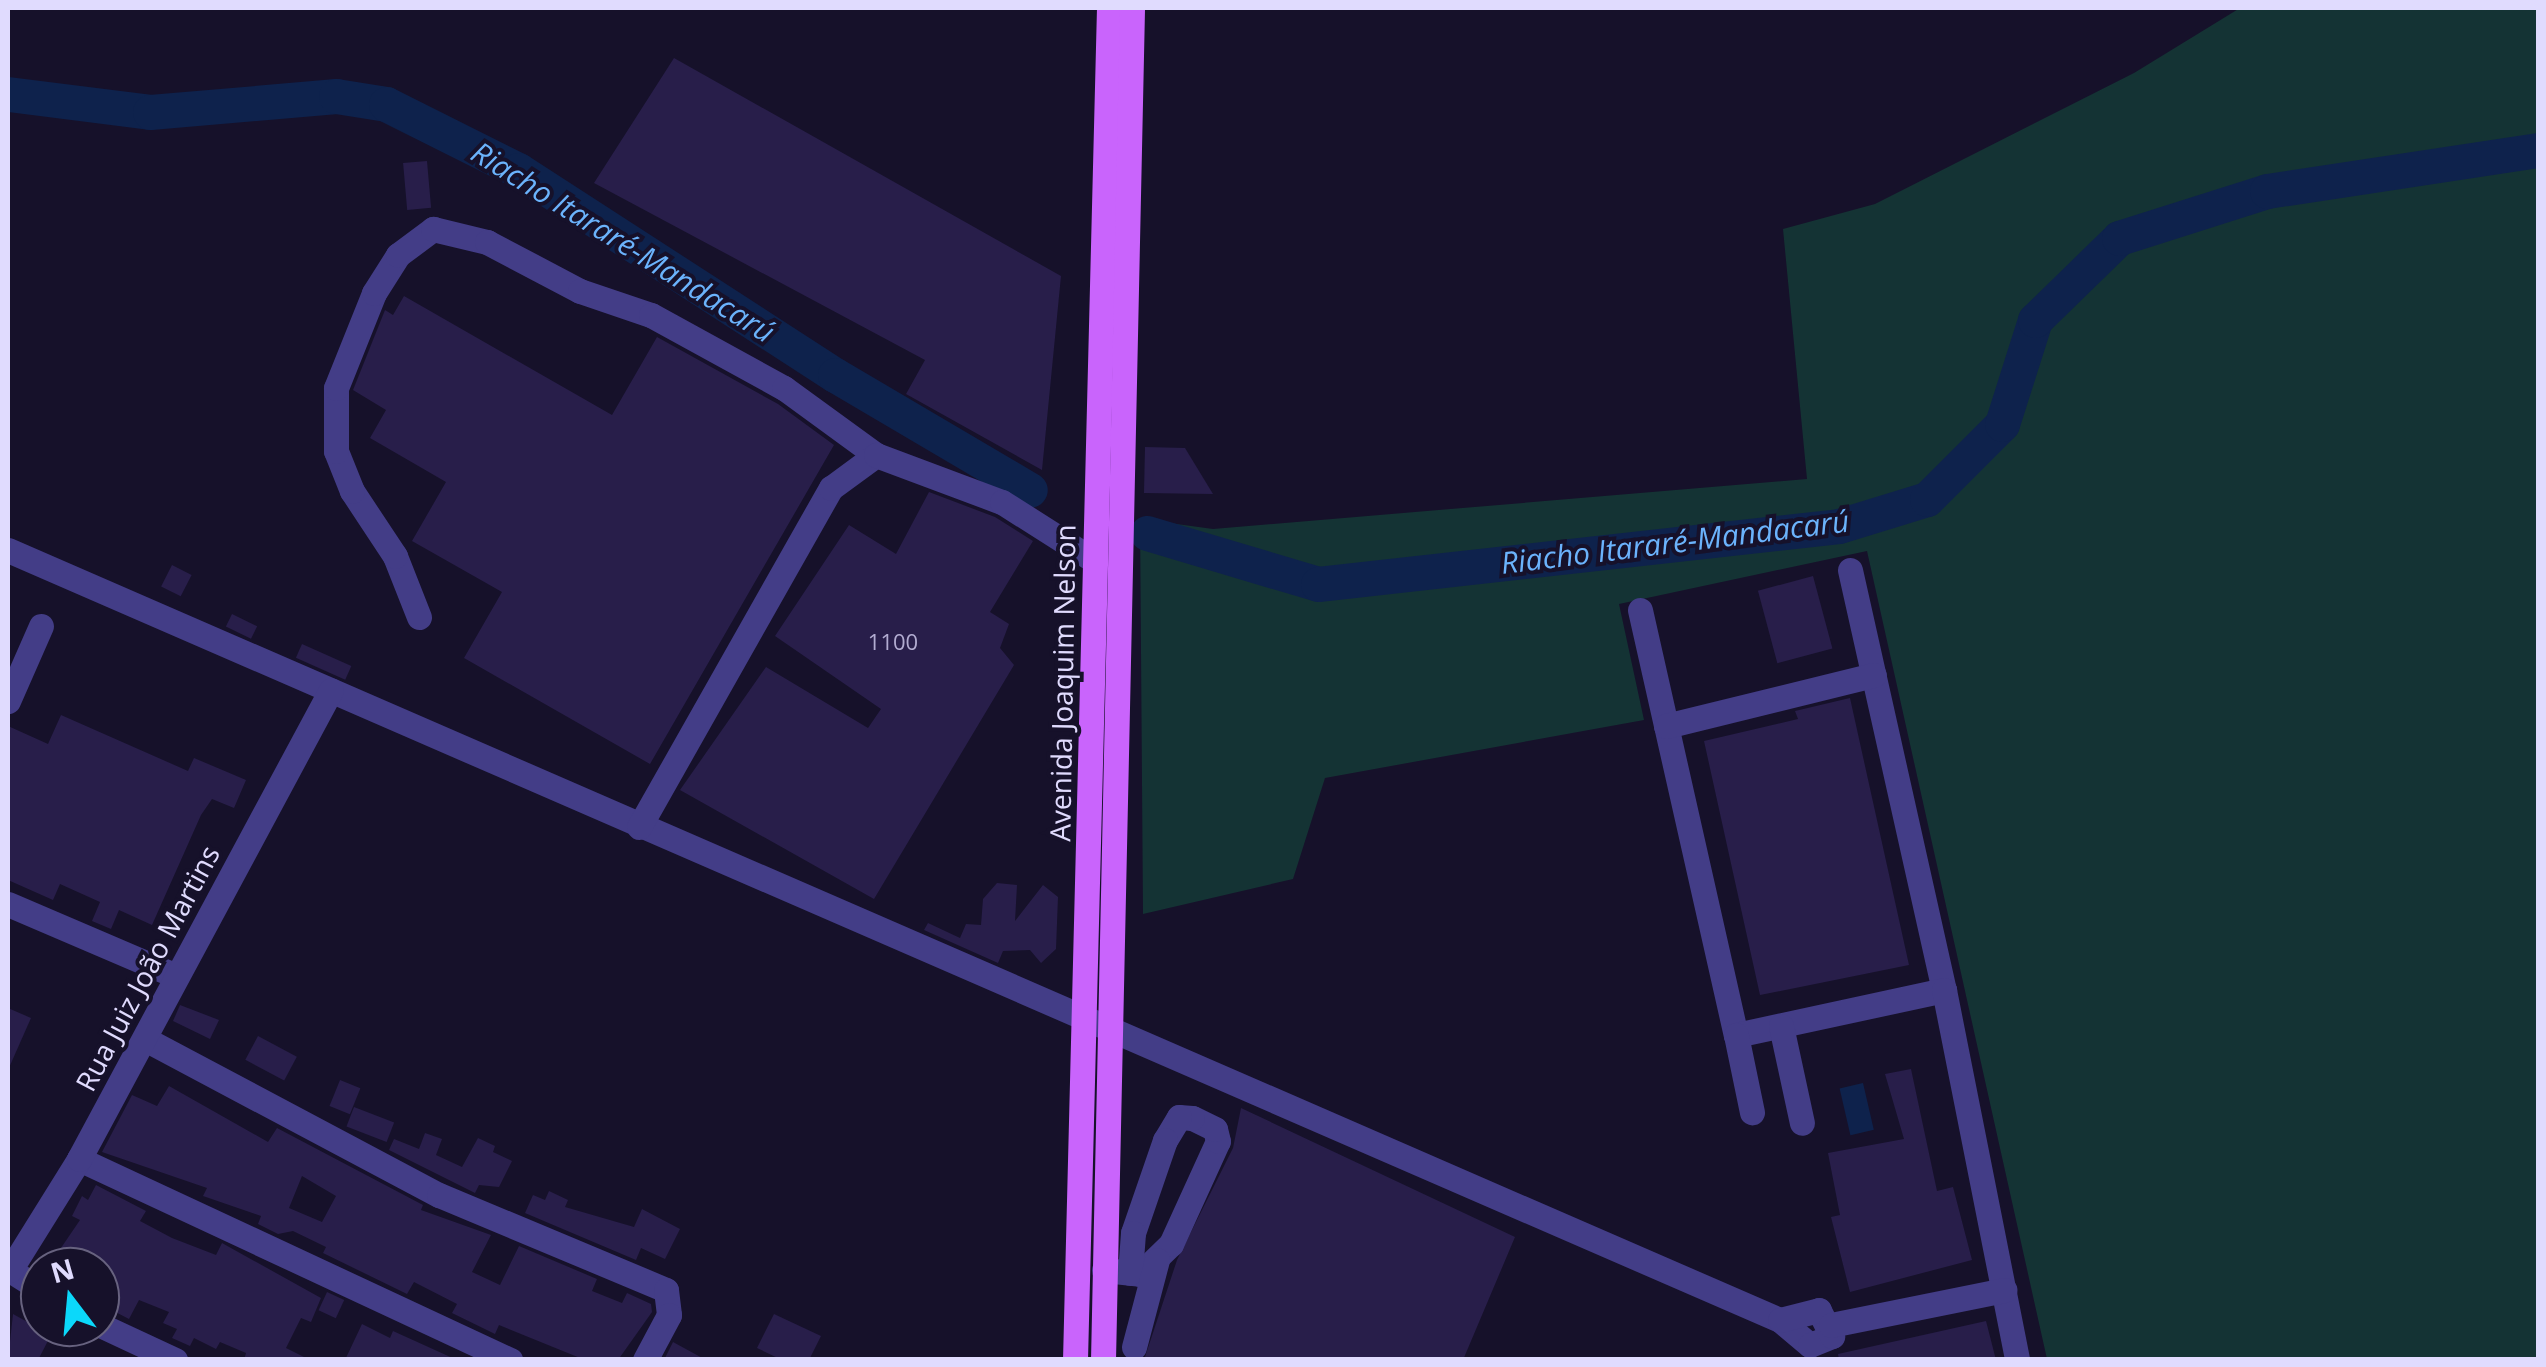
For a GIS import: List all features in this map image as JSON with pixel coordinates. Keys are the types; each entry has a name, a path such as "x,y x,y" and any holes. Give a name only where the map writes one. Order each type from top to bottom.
{"main road":[{"name":"Avenida Joaquim Nelson","path":"1103,1360 1117,1271 1110,1030 1109,8"},
{"name":"Avenida Joaquim Nelson","path":"1112,357 1132,8"},
{"name":"Avenida Joaquim Nelson","path":"1075,1360 1095,560 1111,419"}],"street":[{"path":"419,617 395,556 352,491 336,451 336,388 374,293 398,255 433,229 487,242 580,291 652,315 784,388 876,455 1002,502 1095,560"},
{"path":"639,827 831,488 876,455"},
{"path":"8,550 1084,1018 1544,1231 1780,1320 1810,1345 1828,1341 1831,1325 2004,1290"},
{"path":"1850,570 1944,990 2017,1360"},
{"path":"1640,610 1752,1112"},
{"path":"8,700 40,626"},
{"path":"1666,726 1874,675"},
{"name":"Rua Juiz João Martins","path":"8,1270 79,1159 331,690"},
{"path":"8,904 176,976"},
{"path":"1736,1036 1944,990"},
{"path":"1781,1026 1802,1123"},
{"path":"144,1039 439,1196 666,1290 669,1315 646,1360"},
{"path":"1134,1347 1157,1260 1218,1141 1214,1130 1184,1116 1165,1140 1117,1271 1140,1274 1157,1260"},
{"path":"79,1159 511,1360"},
{"path":"120,1333 176,1360"}],"green space":[{"path":"2240,8 2538,8 2538,1359 2047,1359 1867,551 1619,604 1644,720 1325,778 1293,879 1143,914 1140,519 1213,529 1807,479 1783,229 1875,204 2134,73"}],"water":[{"path":"1863,1083 1874,1130 1850,1135 1840,1088"}],"building":[{"path":"674,58 1061,276 1042,470 906,394 925,360 594,183"},
{"path":"427,161 431,208 407,210 403,163"},
{"path":"404,296 612,415 657,337 778,404 834,445 650,764 464,658 502,592 412,541 446,482 370,438 386,410 353,390 385,310 393,315"},
{"path":"1145,447 1185,448 1213,494 1144,493"},
{"path":"929,492 995,517 1033,541 990,612 1009,624 1000,648 1014,665 874,899 680,790 766,667 868,728 881,709 775,636 849,525 896,554"},
{"path":"172,565 192,575 181,596 161,586"},
{"path":"1813,576 1832,648 1777,663 1758,591"},
{"path":"232,614 257,626 251,639 226,627"},
{"path":"302,644 351,666 345,680 296,658"},
{"path":"1850,698 1909,965 1760,995 1704,741 1798,719 1795,711"},
{"path":"61,715 188,771 194,758 246,780 234,808 212,799 201,815 152,925 119,910 111,929 92,921 100,902 60,884 53,900 8,880 8,726 48,744"},
{"path":"997,883 1017,885 1015,921 1043,885 1058,897 1056,949 1041,963 1030,950 1003,951 998,963 924,930 928,923 960,938 966,924 981,925 983,899"},
{"path":"180,1005 219,1020 210,1039 173,1021"},
{"path":"8,1008 31,1018 8,1070"},
{"path":"258,1036 297,1057 284,1080 245,1060"},
{"path":"1911,1069 1937,1191 1953,1187 1972,1260 1850,1292 1831,1217 1840,1215 1828,1153 1904,1139 1885,1074"},
{"path":"340,1080 360,1088 350,1114 330,1106"},
{"path":"169,1086 268,1142 277,1128 423,1205 421,1210 491,1235 472,1272 500,1285 519,1246 597,1279 592,1291 622,1303 627,1293 651,1304 652,1312 618,1360 585,1360 499,1325 495,1334 452,1313 457,1304 414,1282 407,1294 323,1253 326,1247 293,1231 278,1234 258,1224 261,1216 203,1196 207,1188 102,1152 132,1095 157,1106","holes":["302,1176 336,1196 322,1222 289,1208"]},
{"path":"354,1107 394,1122 387,1142 346,1127"},
{"path":"1241,1108 1515,1237 1463,1360 1144,1360 1177,1260 1233,1148"},
{"path":"425,1133 442,1139 436,1155 462,1167 478,1138 495,1146 493,1152 512,1161 499,1187 479,1185 475,1193 389,1150 394,1139 419,1149"},
{"path":"96,1185 146,1211 140,1221 172,1238 216,1255 222,1243 321,1298 311,1322 301,1318 286,1348 310,1360 244,1360 246,1353 220,1342 216,1349 194,1338 190,1346 172,1338 177,1329 163,1323 169,1312 139,1300 129,1319 120,1314 120,1247 62,1247 80,1220 72,1216 82,1196 88,1200"},
{"path":"549,1191 568,1200 565,1207 634,1227 642,1209 680,1229 665,1259 641,1248 636,1260 525,1213 533,1195 545,1200"},
{"path":"327,1292 344,1300 336,1318 319,1310"},
{"path":"13,1314 20,1318 20,1347 45,1347 38,1360 8,1360"},
{"path":"774,1314 821,1336 809,1360 782,1360 757,1348"},
{"path":"1986,1321 1996,1360 1839,1360 1838,1354"},
{"path":"362,1324 390,1338 393,1331 457,1360 345,1360"},
{"path":"673,1342 706,1360 664,1360"}],"waterway":[{"name":"Riacho Itararé-Mandacarú","path":"8,94 150,112 336,96 386,104 518,170 835,375 1030,490"},
{"name":"Riacho Itararé-Mandacarú","path":"1147,533 1318,584 1839,526 1927,499 2002,424 2035,320 2119,238 2267,191 2538,150"}]}
